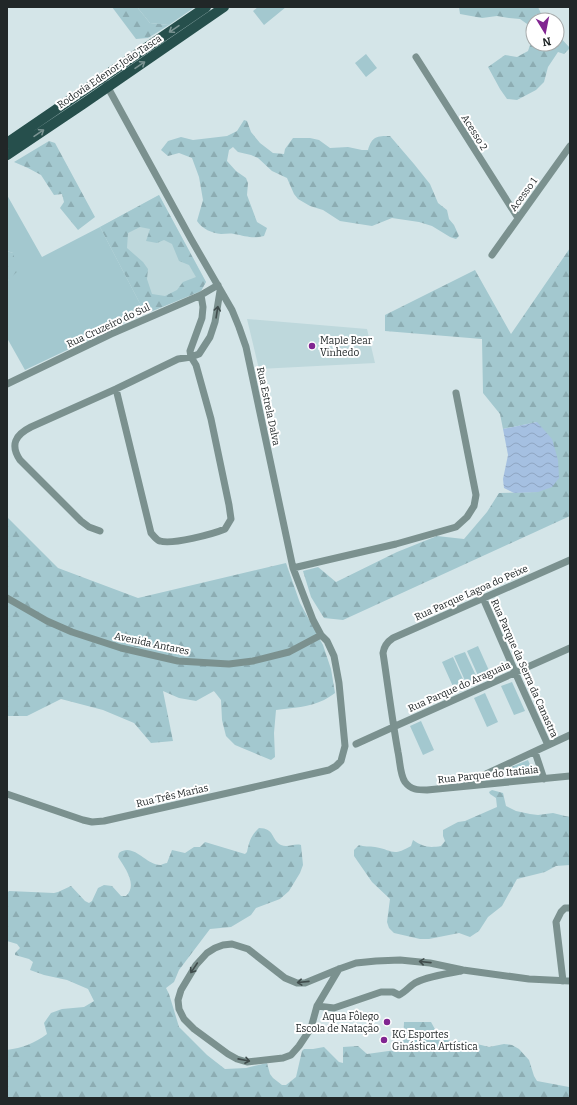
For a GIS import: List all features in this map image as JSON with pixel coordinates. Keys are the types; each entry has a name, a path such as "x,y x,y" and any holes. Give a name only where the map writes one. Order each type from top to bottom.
{"main road":[{"name":"Rodovia Edenor João Tasca","path":"7,155 206,7"},
{"name":"Rodovia Edenor João Tasca","path":"7,143 224,7"}],"street":[{"name":"Acesso 2","path":"416,57 518,218"},
{"name":"Rua Estrela Dalva","path":"105,82 240,327 246,347 293,568 308,610 321,635 327,641 334,656 339,683 345,746 340,761"},
{"name":"Acesso 1","path":"492,255 570,146"},
{"name":"Rua Cruzeiro do Sul","path":"7,384 111,334 219,288"},
{"path":"100,531 89,527 80,521 20,460 15,453 18,435 23,430 116,389 178,359 199,354 210,337 215,322 219,288"},
{"path":"116,389 151,533 159,541 175,542 225,529 231,519 230,505 211,418 196,365 191,357 190,351 202,318 203,307 201,295"},
{"path":"293,568 404,542 456,527 467,517 474,506 476,495 456,393"},
{"name":"Rua Parque Lagoa do Peixe","path":"394,726 383,653 387,642 396,636 570,560"},
{"name":"Avenida Antares","path":"7,598 46,621 72,632 121,648 178,660 229,664 253,661 289,652 321,635"},
{"name":"Rua Parque da Serra da Canastra","path":"483,598 548,745"},
{"name":"Rua Parque do Araguaia","path":"356,744 570,648"},
{"name":"Rua Parque do Itatiaia","path":"394,726 404,781 409,787 416,790 570,776"},
{"path":"464,786 474,779 570,735"},
{"path":"535,752 544,779"},
{"name":"Rua Três Marias","path":"7,794 83,820 92,822 104,821 329,770 336,766 340,761"},
{"path":"339,969 316,1006 311,1028 299,1046 291,1055 275,1060 247,1062 237,1059 194,1029 184,1019 179,1009 178,1000 181,990 201,958 207,952 215,948 232,944 248,949 285,978 297,983 305,983 339,969 356,963 400,960 430,963 463,970 529,979 566,981 556,922 560,912 565,908 570,908"},
{"path":"316,1006 334,1008 380,992 393,992 399,995 419,981 463,970"}],"shaded area":[{"path":"159,195 206,282 201,291 145,313 100,227"},
{"name":"Maple Bear Vinhedo","path":"247,319 367,329 375,363 259,369"}],"green space":[{"path":"112,7 137,7 150,23 169,25 148,38 136,39"},
{"path":"137,7 195,7 169,25 150,23"},
{"path":"258,7 286,7 264,25 253,11"},
{"path":"459,7 538,7 540,12 525,12 525,22 520,19 497,16 482,18 460,14"},
{"path":"565,43 570,48 564,54 558,52 565,52"},
{"path":"526,52 558,52 548,67 544,82 536,90 517,100 507,99 488,67 505,55 517,57"},
{"path":"366,54 377,68 366,77 355,63"},
{"path":"244,120 247,121 251,132 260,143 273,153 284,154 285,149 293,138 310,138 319,140 330,148 348,147 368,150 373,139 382,136 390,136 430,184 438,203 447,210 449,219 454,225 459,236 456,239 432,226 419,222 392,218 372,226 340,221 323,210 310,206 298,199 294,194 287,178 272,171 258,158 238,152 233,147 229,150 227,161 236,171 246,178 248,183 247,195 257,222 267,228 264,236 256,237 214,233 208,230 197,221 203,200 199,177 192,158 179,153 168,156 161,150 168,141 181,137 193,140 227,136 237,131"},
{"path":"49,141 55,143 95,217 78,230 60,208 64,202 62,194 54,195 41,175 14,162"},
{"path":"7,195 42,257 100,227 145,313 25,370 7,338 7,281 13,253 7,251"},
{"path":"159,195 206,282 201,291 145,313 100,227","holes":["140,227 150,229 146,241 157,243 164,240 172,244 179,261 189,265 196,277 183,282 177,290 165,296 152,294 147,279 148,269 143,262 127,248 128,233"]},
{"path":"570,248 570,516 343,620 324,618 311,597 303,571 318,567 336,582 397,552 437,536 464,539 487,512 499,493 538,492 537,422 503,429 500,414 483,393 482,339 385,331 385,315 475,270 511,334"},
{"path":"7,251 13,253 18,271 7,281"},
{"path":"7,517 58,568 138,598 286,563 300,603 323,645 331,669 335,693 324,700 313,704 276,710 274,733 275,757 271,760 235,745 226,736 222,720 221,700 214,691 196,701 179,698 163,691 173,741 151,743 134,723 103,710 61,699 27,716 7,716"},
{"path":"478,646 491,675 480,680 467,651"},
{"path":"465,652 478,680 467,685 454,656"},
{"path":"453,657 466,686 455,691 442,662"},
{"path":"512,682 525,711 514,715 501,686"},
{"path":"485,693 498,722 487,727 474,698"},
{"path":"421,721 434,750 423,755 410,726"},
{"path":"528,760 534,774 485,778"},
{"path":"492,790 503,793 506,806 516,811 538,815 553,813 570,817 570,865 556,866 545,872 517,879 502,906 488,917 479,931 470,937 459,933 429,939 420,939 394,933 389,928 387,922 390,899 372,882 354,856 354,850 359,845 396,852 411,846 413,840 426,846 441,846 445,841 443,830 458,822 465,821 497,807 496,798 489,792"},
{"path":"259,828 268,830 281,845 301,845 303,865 300,873 289,891 280,899 256,908 251,915 231,927 210,929 179,970 174,982 166,988 179,1027 207,1055 225,1069 246,1068 267,1063 270,1074 273,1078 282,1085 286,1085 296,1077 302,1051 304,1049 324,1047 339,1062 343,1063 343,1047 358,1046 367,1054 403,1049 404,1022 431,1022 441,1037 446,1040 469,1042 489,1047 504,1044 512,1045 519,1049 529,1060 537,1081 569,1087 570,1098 7,1098 7,1050 28,1045 47,1034 44,1023 51,1013 62,1009 84,1007 94,1001 88,989 67,980 30,970 33,962 29,959 15,955 20,948 17,944 7,941 7,893 9,891 54,893 71,886 85,901 89,903 92,901 98,888 104,885 112,886 121,896 126,896 131,887 131,882 127,871 118,857 119,853 124,850 135,852 150,862 161,865 167,863 172,850 185,853 194,847 200,847 205,842 245,854 252,836"}],"water":[{"path":"537,422 552,439 558,460 559,478 552,487 538,492 514,493 504,488 503,479 508,455 503,429"}],"place":[{"name":"Maple Bear Vinhedo","path":"312,346"},
{"name":"Aqua Fôlego Escola de Natação","path":"387,1022"},
{"name":"KG Esportes Ginástica Artística","path":"384,1040"}]}
